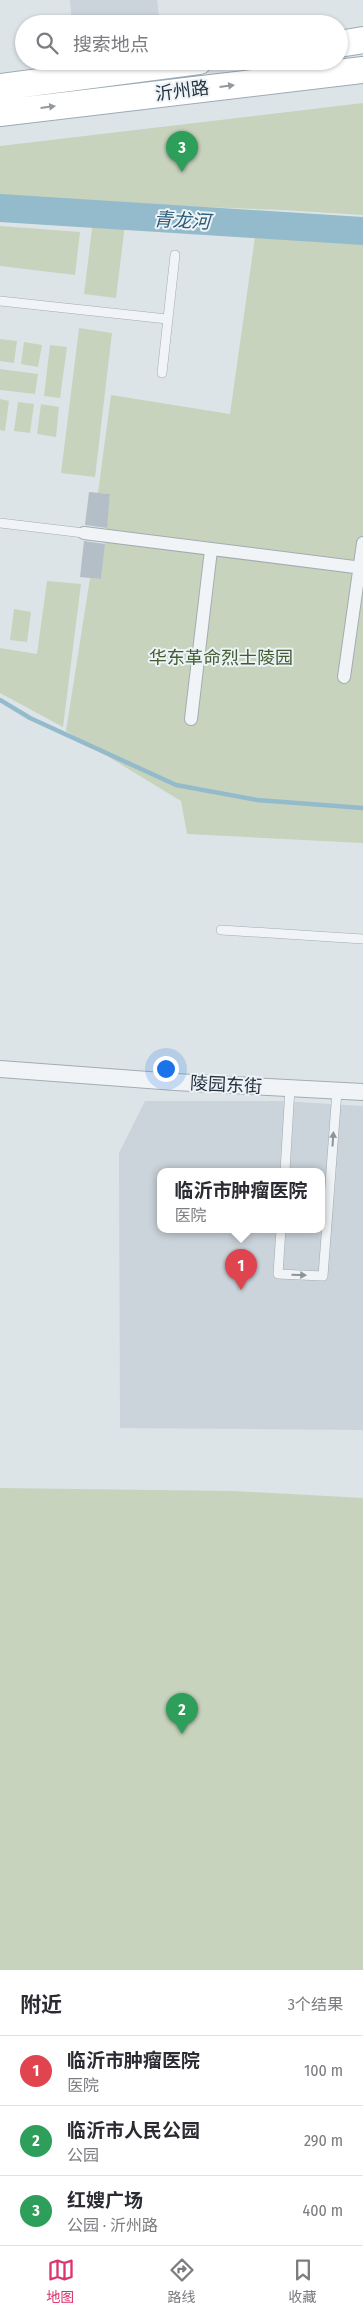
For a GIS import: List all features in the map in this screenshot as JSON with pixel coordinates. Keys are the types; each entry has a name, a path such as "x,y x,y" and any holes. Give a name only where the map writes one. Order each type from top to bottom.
{"main road":[{"path":"348,42 363,40"},
{"name":"沂州路","path":"0,87 130,70"},
{"name":"沂州路","path":"0,113 363,70"}],"street":[{"path":"84,534 361,568"},
{"path":"344,677 361,568 363,543"},
{"path":"191,719 211,550"},
{"name":"陵园东街","path":"0,1069 363,1092"}],"lane":[{"path":"162,372 175,255"},
{"path":"0,301 167,319"},
{"path":"0,523 84,534"},
{"path":"221,930 363,939"},
{"path":"285,1168 290,1088"},
{"path":"281,1233 278,1274 323,1276 337,1091"}],"shaded area":[{"path":"70,0 157,0 159,15 71,15"},
{"path":"145,1101 280,1101 363,1106 363,1430 120,1428 119,1153"}],"green space":[{"path":"363,103 363,215 0,199 0,146"},
{"path":"93,221 125,224 116,298 84,294"},
{"path":"0,226 80,232 75,275 0,266"},
{"name":"华东革命烈士陵园","path":"255,237 363,244 363,843 187,834 181,801 66,731 90,578 101,579 110,494 98,493 111,395 230,414"},
{"path":"79,328 112,333 95,477 61,473"},
{"path":"0,339 17,341 14,363 0,361"},
{"path":"24,342 42,345 38,367 21,364"},
{"path":"50,345 67,347 60,398 44,396"},
{"path":"0,369 38,374 35,394 0,390"},
{"path":"0,399 9,401 5,431 0,430"},
{"path":"18,402 34,404 30,433 14,431"},
{"path":"41,404 59,407 56,437 37,434"},
{"path":"47,581 81,584 63,727 0,693 0,648 37,654"},
{"path":"14,609 31,612 27,642 10,640"},
{"path":"0,1488 234,1491 363,1498 363,1970 0,1970"}],"building":[{"path":"89,492 110,494 107,528 85,525"},
{"path":"84,541 105,544 101,579 80,577"}],"waterway":[{"name":"青龙河","path":"0,208 363,231"},
{"path":"0,700 30,718 176,785 257,800 363,808"}],"place":[{"name":"红嫂广场","path":"182,172"},
{"name":"临沂市肿瘤医院","path":"241,1290"},
{"name":"临沂市人民公园","path":"182,1734"}]}
